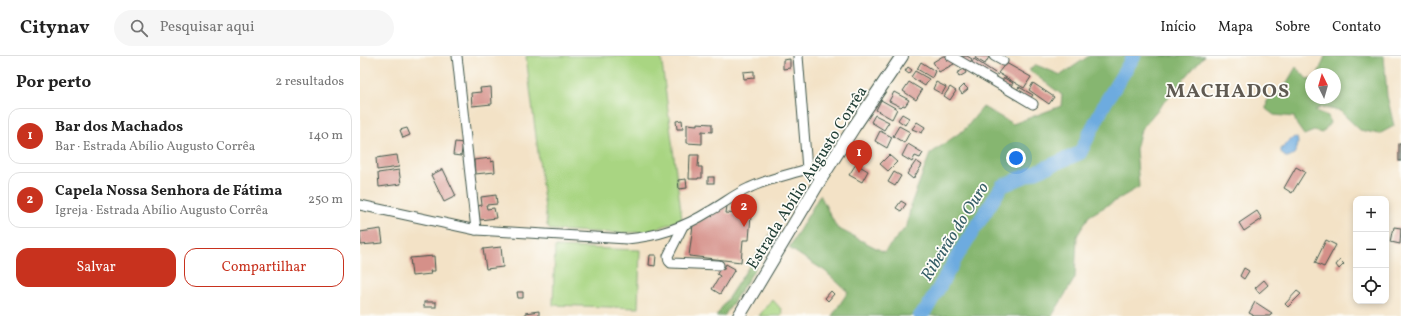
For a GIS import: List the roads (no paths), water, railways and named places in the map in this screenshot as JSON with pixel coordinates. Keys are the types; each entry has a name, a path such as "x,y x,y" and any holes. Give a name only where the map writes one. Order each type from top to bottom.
{"main road":[{"name":"Estrada Abílio Augusto Corrêa","path":"739,316 822,177 902,56"}],"street":[{"path":"456,56 476,230"},
{"path":"798,56 808,169"},
{"path":"951,56 1033,104"},
{"path":"994,56 1003,61"},
{"path":"360,205 476,230 627,239 665,233 683,226 750,188 808,169 822,177"},
{"path":"683,226 668,256 669,261 671,263 719,265"}],"water":[{"path":"1294,137 1297,138 1298,144 1295,153 1288,158 1284,156 1281,149"}],"waterway":[{"name":"Ribeirão do Ouro","path":"920,316 926,310 959,253 1002,186 1080,153 1105,103 1134,56"}],"place":[{"name":"Bar dos Machados","path":"859,173"},
{"name":"Capela Nossa Senhora de Fátima","path":"744,227"}],"district":[{"name":"MACHADOS","path":"1228,90"}]}
